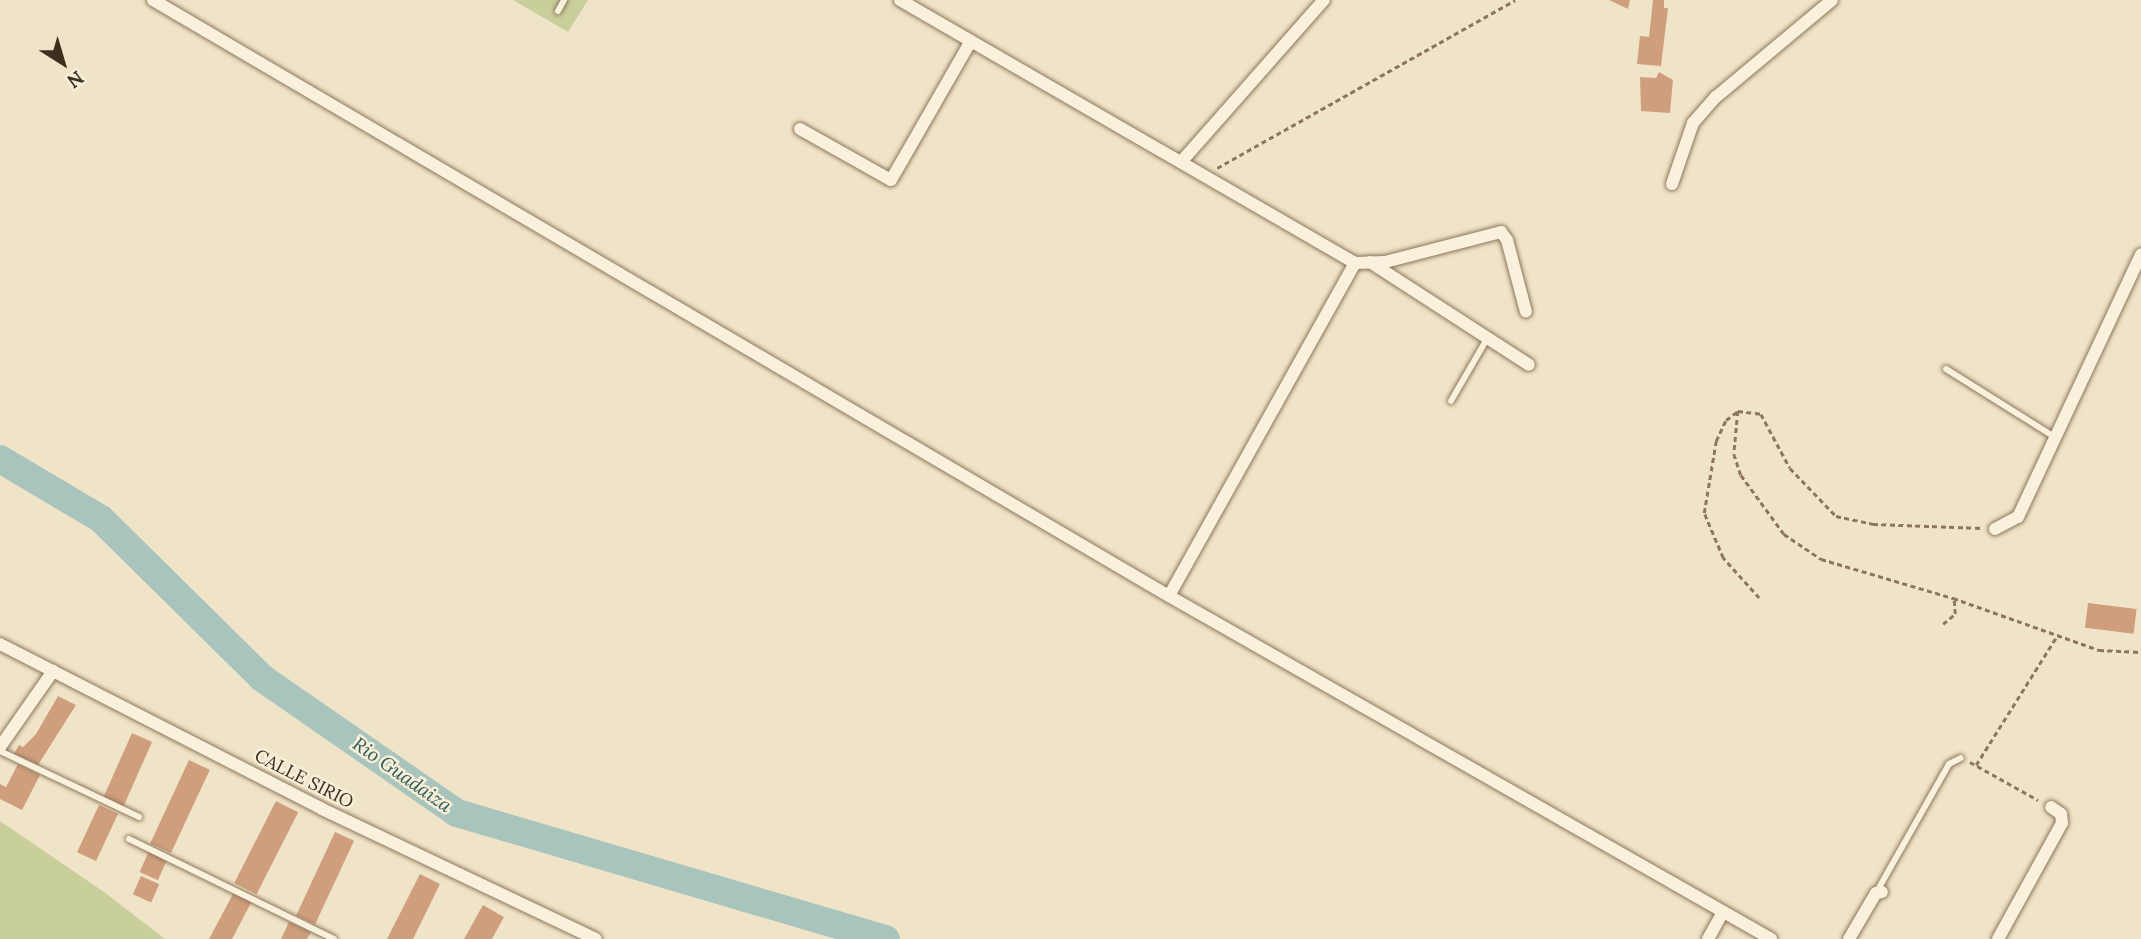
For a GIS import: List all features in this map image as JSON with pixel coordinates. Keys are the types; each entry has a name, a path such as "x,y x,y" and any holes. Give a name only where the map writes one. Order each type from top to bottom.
{"street":[{"path":"153,0 1169,596 1770,939"},
{"path":"900,0 1355,263 1370,262 1501,232 1526,312"},
{"path":"1181,162 1324,0"},
{"path":"1672,184 1693,123 1716,97 1832,0"},
{"path":"800,129 891,180 971,41"},
{"path":"1996,529 2018,517 2141,254"},
{"path":"1370,262 1529,365"},
{"path":"1169,596 1355,263"},
{"name":"CALLE SIRIO","path":"0,645 322,808 596,939"},
{"path":"0,749 53,671"},
{"path":"1997,939 2062,823 2062,814 2051,807"},
{"path":"1849,939 1878,893"},
{"path":"1708,939 1723,912"}],"lane":[{"path":"558,11 564,0"},
{"path":"1451,401 1487,339"},
{"path":"1946,369 2055,437"},
{"path":"0,749 139,817"},
{"path":"1878,893 1949,764 1961,758"},
{"path":"129,839 334,939"}],"path":[{"path":"1207,176 1515,0"},
{"path":"1738,411 1734,443 1741,475 1784,534 1821,559 1953,598 2099,650 2141,652"},
{"path":"1759,598 1723,558 1704,513 1716,441 1726,420 1738,411 1760,414 1790,468 1836,516 1873,524 1996,529"},
{"path":"1943,624 1955,614 1953,598"},
{"path":"1976,765 2057,636"},
{"path":"1961,758 2051,807"}],"green space":[{"path":"513,0 588,0 568,32"},
{"path":"0,821 104,892 165,939 0,939"}],"building":[{"path":"1609,0 1630,0 1628,9"},
{"path":"1653,0 1664,0 1664,8 1668,8 1661,66 1637,64 1640,36 1649,37"},
{"path":"1659,72 1673,80 1670,113 1641,111 1640,77 1656,78"},
{"path":"2088,603 2137,609 2134,634 2085,628"},
{"path":"58,696 76,705 38,765 14,754 19,745 23,747 36,734"},
{"path":"132,733 152,742 124,806 104,797"},
{"path":"189,760 210,770 171,853 150,843"},
{"path":"18,764 40,775 22,810 0,799 0,784 6,787"},
{"path":"276,801 298,812 257,894 234,883"},
{"path":"99,805 118,814 96,861 77,852"},
{"path":"335,832 354,841 315,924 296,915"},
{"path":"149,851 167,859 158,880 140,872"},
{"path":"420,874 440,884 413,939 387,939"},
{"path":"141,876 159,884 151,902 133,894"},
{"path":"234,892 252,901 232,939 209,939"},
{"path":"483,905 504,917 492,939 464,939"},
{"path":"289,922 311,932 307,939 281,939"}],"waterway":[{"name":"Rio Guadaiza","path":"0,459 101,519 262,678 457,813 886,939"}]}
